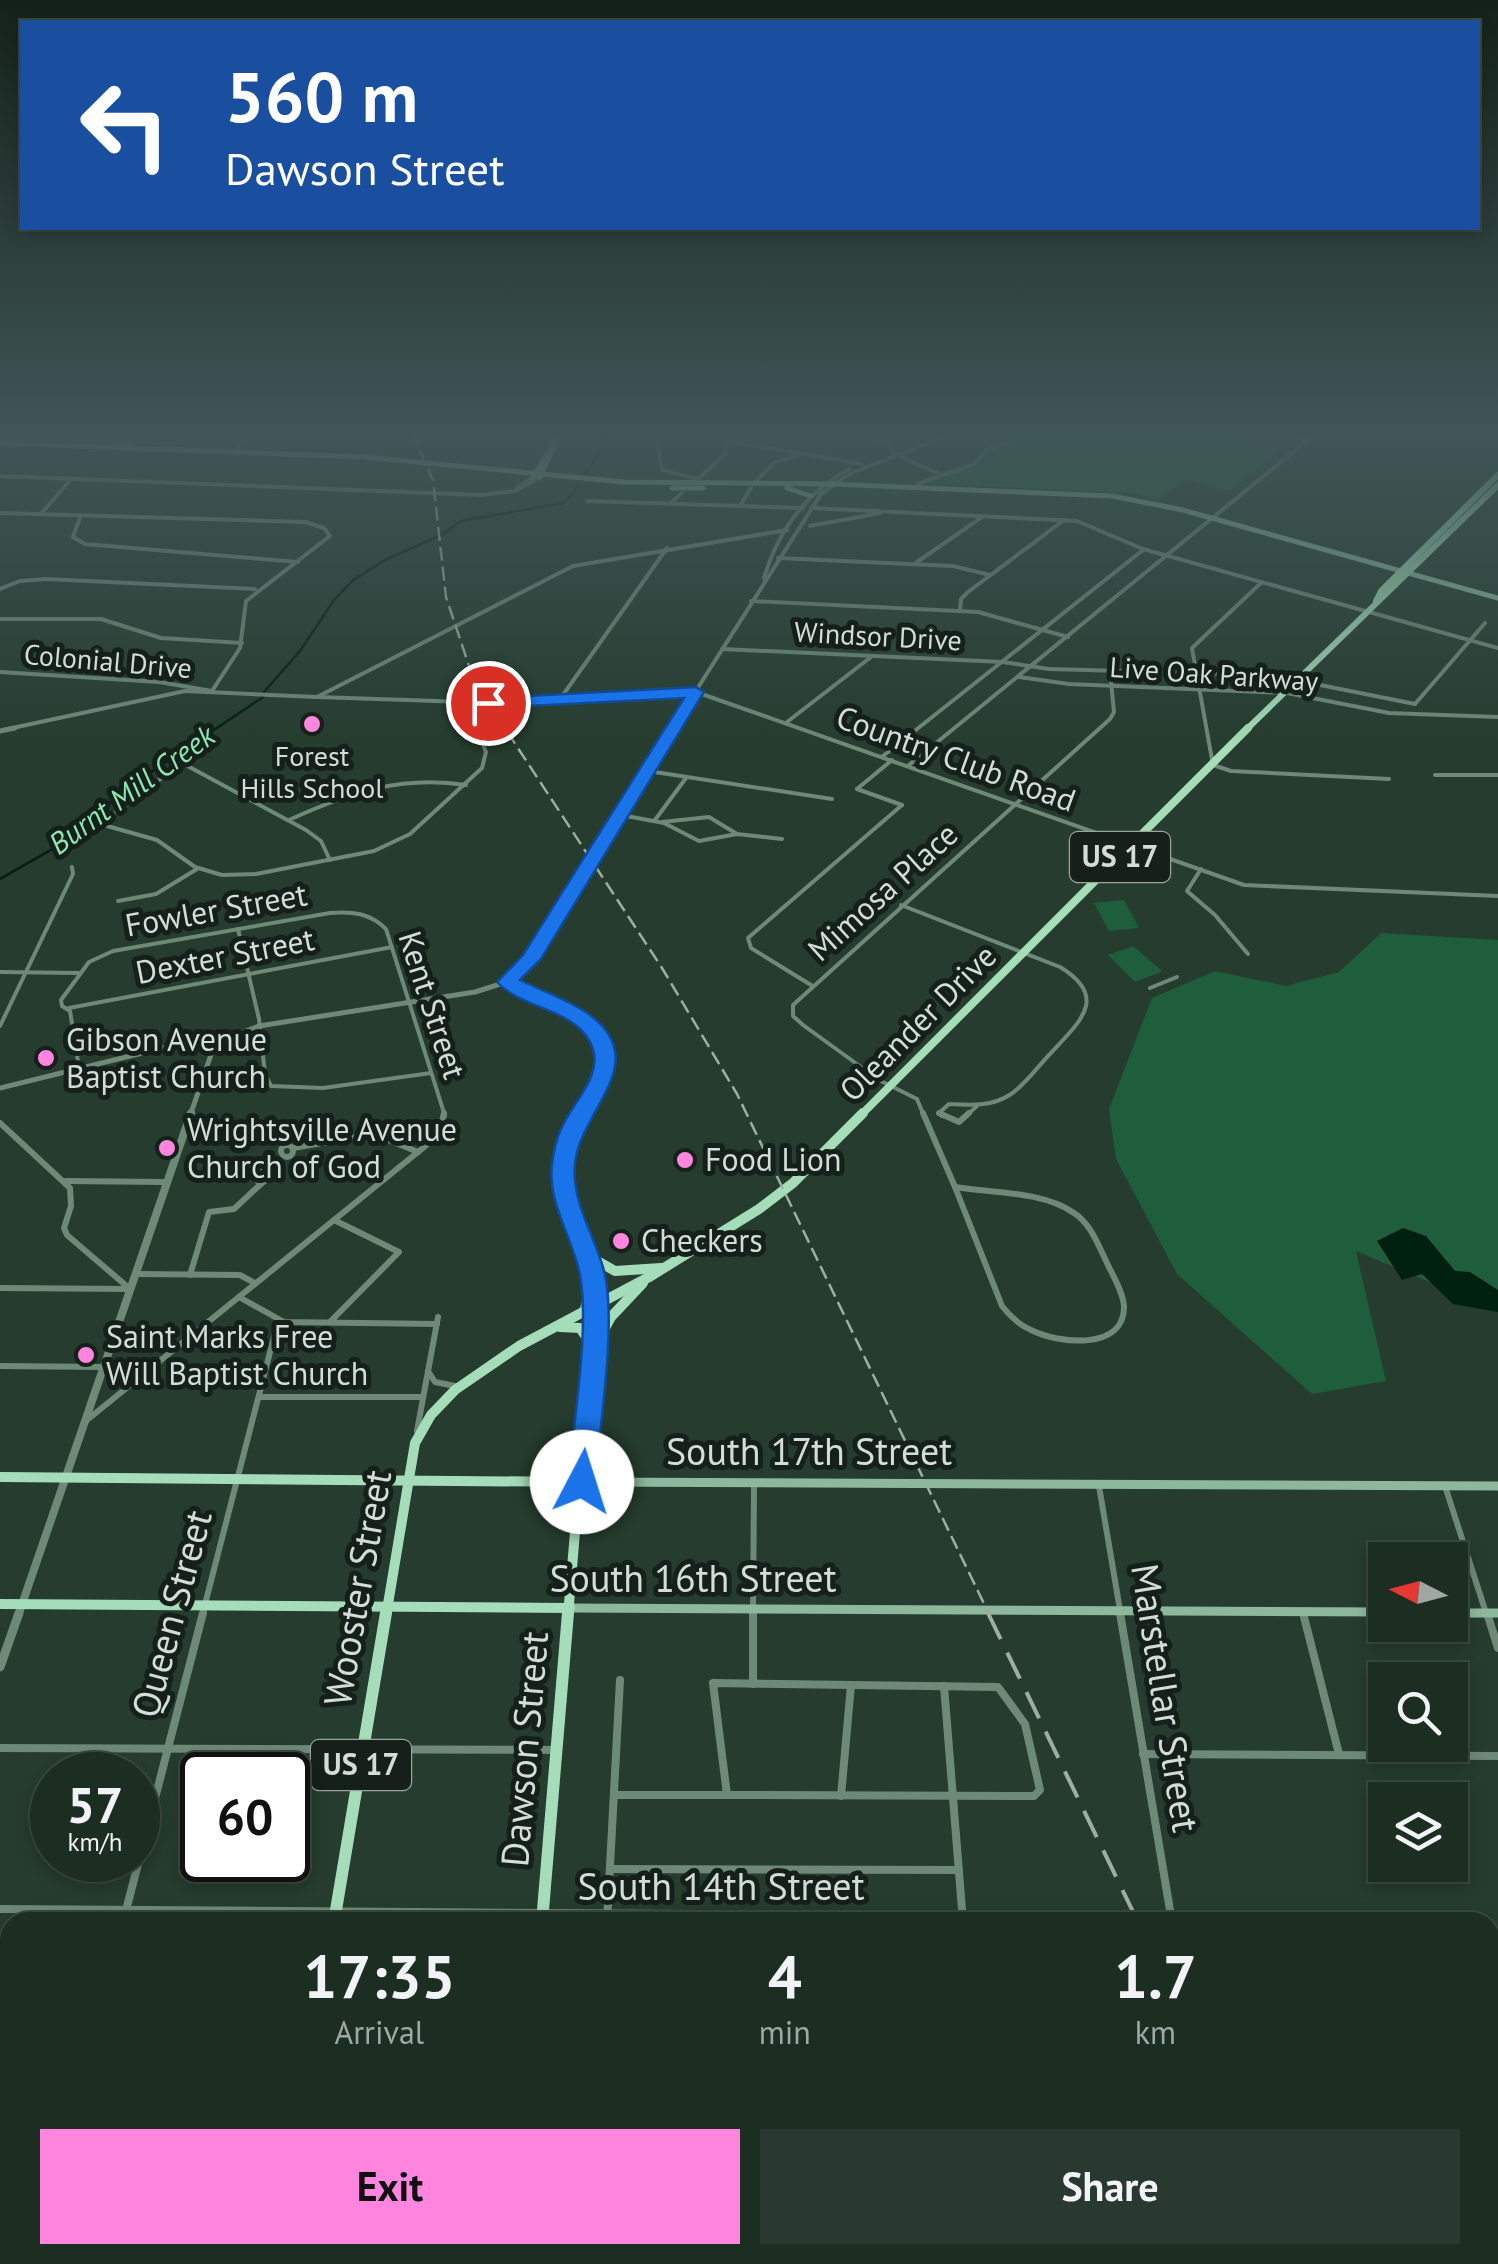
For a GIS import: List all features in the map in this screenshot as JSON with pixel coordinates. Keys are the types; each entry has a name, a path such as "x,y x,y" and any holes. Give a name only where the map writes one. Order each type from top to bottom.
{"main road":[{"path":"1274,538 1498,600"},
{"name":"Oleander Drive","path":"438,1404 458,1386 594,1304 648,1278 770,1202 1438,538"},
{"name":"Oleander Drive","path":"1403,574 1442,538"},
{"path":"587,1256 615,1271 663,1268"},
{"name":"US 17","path":"593,1351 611,1317 648,1278"},
{"name":"Dawson Street","path":"542,1912 582,1482 594,1304"},
{"path":"553,1329 574,1325 580,1328 593,1351"},
{"name":"Wooster Street","path":"335,1912 416,1442 438,1404"},
{"name":"South 17th Street","path":"0,1477 1498,1486"},
{"name":"South 16th Street","path":"0,1604 1368,1612"}],"street":[{"path":"74,538 84,544 298,562"},
{"path":"212,691 242,643 244,606 258,590 329,538"},
{"path":"317,697 356,680 554,573 603,558 736,538"},
{"path":"764,579 783,538"},
{"path":"0,1088 183,1043 214,1043 259,1026 475,992 507,982 531,959 791,538"},
{"path":"914,564 952,538"},
{"path":"960,610 962,596 1040,538"},
{"path":"1117,538 1167,556 1498,648"},
{"path":"909,765 1189,538"},
{"path":"558,702 668,548"},
{"path":"882,756 1143,549"},
{"path":"778,558 958,566 990,575"},
{"path":"0,589 36,579 258,590"},
{"path":"1262,582 1192,648 1213,765 1231,771 1389,780"},
{"path":"751,601 960,610 990,614 1068,637"},
{"path":"0,619 101,618 161,638 242,643"},
{"path":"1406,714 1485,623"},
{"name":"Windsor Drive","path":"722,649 1032,666"},
{"path":"787,722 871,656"},
{"name":"Live Oak Parkway","path":"1032,666 1298,680 1415,704"},
{"name":"Mimosa Place","path":"891,1085 795,1019 795,1002 1112,717 1110,671"},
{"name":"Colonial Drive","path":"0,672 149,681 212,691"},
{"name":"Live Oak Parkway","path":"1018,677 1111,686 1285,693 1406,714 1498,716"},
{"path":"0,731 170,694 212,691 473,702 558,702 696,692"},
{"name":"Country Club Road","path":"696,692 1248,886 1498,896"},
{"path":"330,860 321,842 289,820 182,763 134,794 100,824 156,840 198,868 238,875 330,860 374,852 402,839 482,768 487,755 472,718 473,702"},
{"path":"811,985 751,948 747,941 755,928 902,805 857,789 892,760"},
{"path":"648,771 832,799"},
{"path":"1435,774 1498,775"},
{"path":"654,820 686,777"},
{"path":"289,820 392,780 430,778 466,784"},
{"path":"621,815 654,820 709,816 738,834"},
{"path":"654,820 696,841 738,834 782,839"},
{"path":"0,1026 74,874 72,867"},
{"path":"118,901 156,894 198,868"},
{"path":"1200,869 1187,891 1215,915 1248,954"},
{"path":"902,905 1060,966 1078,980 1086,993 1088,1010 1018,1090 998,1102 977,1106 949,1104 940,1112 944,1120 959,1122 977,1106"},
{"name":"Fowler Street","path":"79,972 104,954 336,912 367,915"},
{"name":"Kent Street","path":"367,915 384,926 445,1117 442,1131 418,1152"},
{"path":"238,929 266,1080 271,1086 288,1090 431,1073"},
{"name":"Dexter Street","path":"66,1008 392,947"},
{"path":"0,972 79,972"},
{"path":"79,972 61,1000 79,1068"},
{"path":"1150,988 1177,977"},
{"name":"Dawson Street","path":"507,982 583,1020 600,1038 605,1053 603,1076 573,1127 563,1166 567,1201 587,1256 594,1304"},
{"path":"0,1668 214,1043"},
{"path":"891,1085 922,1104 1002,1306 1013,1322 1040,1336 1077,1340 1106,1337 1119,1328 1126,1314 1123,1297 1082,1218 1052,1202 955,1187"},
{"path":"0,1123 70,1188 72,1200 65,1231 130,1289"},
{"path":"84,1422 418,1152 374,1134 294,1148"},
{"path":"63,1181 166,1182"},
{"path":"190,1275 209,1212 234,1209 264,1181"},
{"path":"239,1297 278,1321 330,1323 337,1311 399,1254 396,1248 334,1220"},
{"path":"135,1274 240,1276 255,1283"},
{"name":"Dawson Street","path":"583,1311 592,1283"},
{"path":"0,1288 130,1289"},
{"name":"Wooster Street","path":"330,1323 438,1320 426,1368 416,1442"},
{"name":"Queen Street","path":"126,1911 278,1321"},
{"path":"0,1366 103,1367"},
{"path":"426,1368 435,1382 458,1386"},
{"path":"259,1397 421,1397"},
{"path":"753,1684 754,1482"},
{"name":"Marstellar Street","path":"1099,1484 1170,1912"},
{"path":"1445,1486 1492,1613 1498,1648"},
{"path":"1303,1612 1340,1754"},
{"path":"607,1912 620,1680"},
{"path":"614,1794 727,1796 953,1797 1034,1796 1040,1790 1025,1724 1004,1691 992,1686 713,1683 727,1796"},
{"path":"841,1796 850,1685"},
{"path":"944,1686 962,1912"},
{"path":"0,1748 556,1750"},
{"path":"1143,1754 1498,1756"},
{"path":"610,1869 959,1870"},
{"name":"South 14th Street","path":"0,1909 156,1912"}],"green space":[{"path":"1124,900 1139,928 1109,931 1094,903"},
{"path":"1381,933 1498,940 1498,1311 1356,1251 1386,1381 1312,1394 1177,1274 1116,1159 1109,1109 1152,998 1215,971 1286,986 1339,972"},
{"path":"1133,946 1161,972 1135,982 1108,955"}],"shaded area":[{"path":"1403,1228 1426,1236 1455,1271 1470,1272 1498,1290 1498,1312 1453,1304 1422,1274 1402,1280 1377,1241"}],"waterway":[{"name":"Burnt Mill Creek","path":"264,692 352,581 385,560 435,538"},
{"name":"Burnt Mill Creek","path":"0,879 63,843 127,788 263,697"}],"railway":[{"path":"439,538 446,597 474,681 662,968 737,1094 990,1616"},
{"path":"988,1613 1133,1912"}],"place":[{"name":"Forest Hills School","path":"312,724"},
{"name":"Gibson Avenue Baptist Church","path":"46,1058"},
{"name":"Wrightsville Avenue Church of God","path":"167,1148"},
{"name":"Food Lion","path":"685,1160"},
{"name":"Checkers","path":"621,1241"},
{"name":"Saint Marks Free Will Baptist Church","path":"86,1355"}],"route":[{"path":"488,703 539,704 696,692 531,959 507,982 583,1020 600,1038 605,1053 603,1076 573,1127 563,1166 567,1201 593,1276 594,1346 582,1482"}]}
